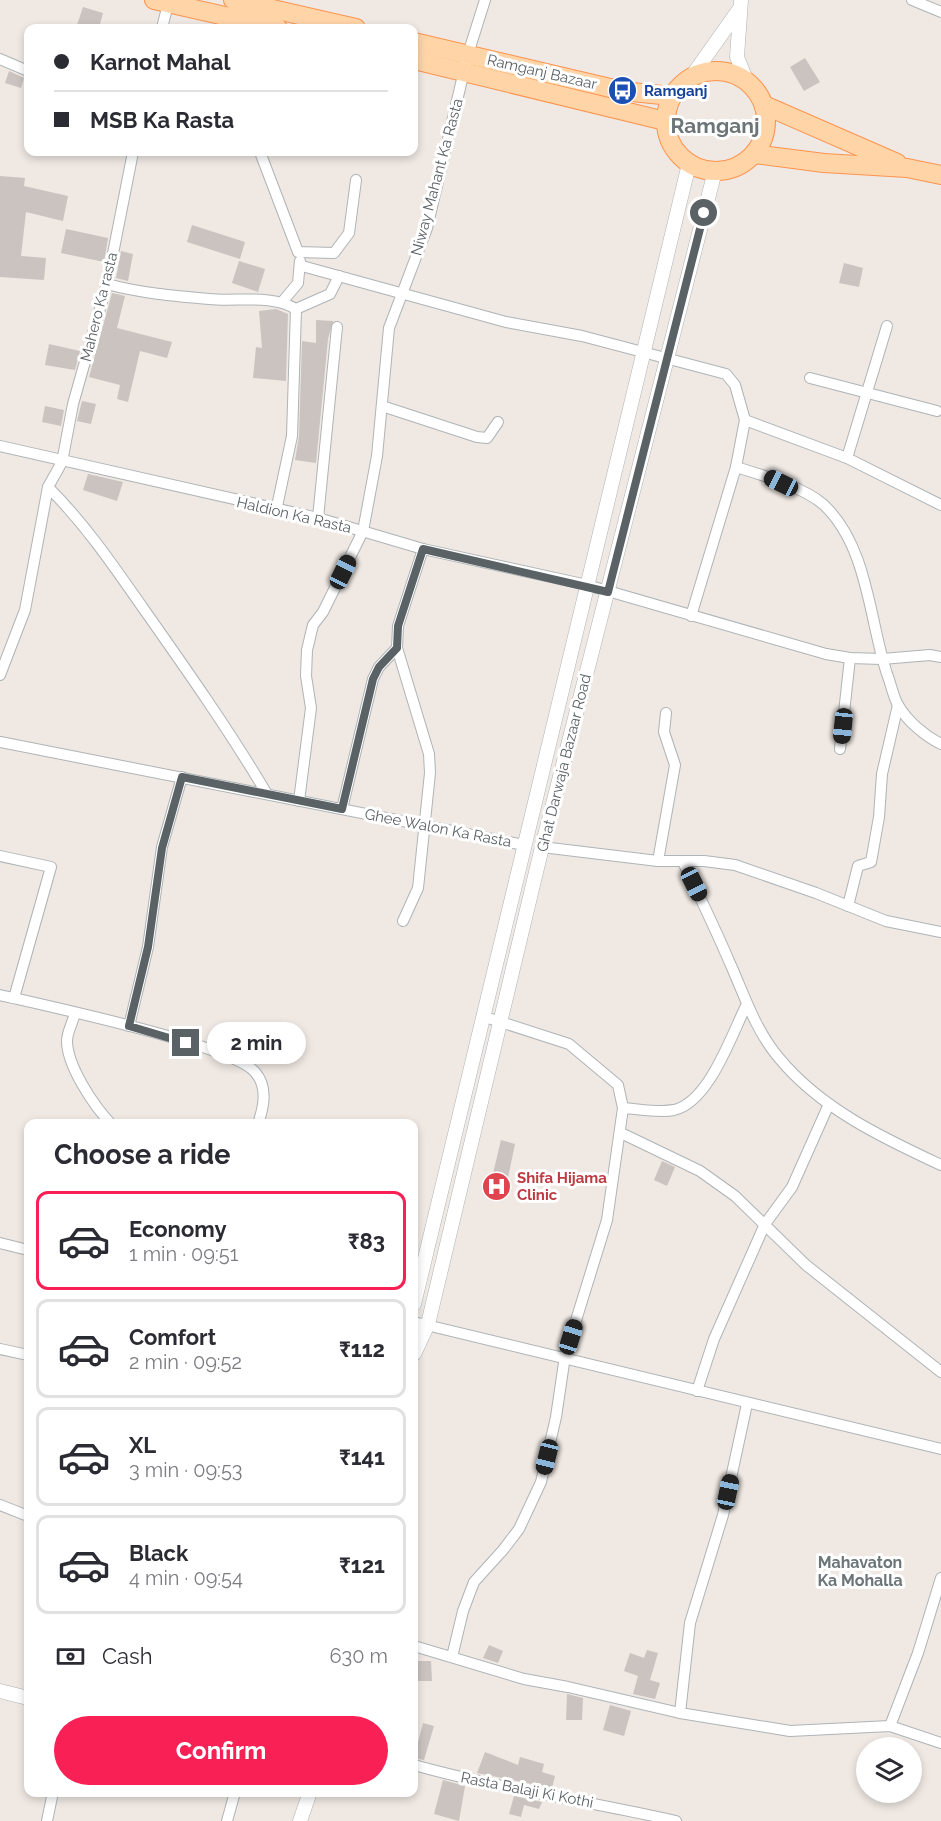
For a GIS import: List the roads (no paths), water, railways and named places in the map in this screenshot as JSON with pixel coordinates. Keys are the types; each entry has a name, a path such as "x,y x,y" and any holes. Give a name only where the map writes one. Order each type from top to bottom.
{"main road":[{"path":"233,0 338,24"},
{"path":"164,1 261,24"},
{"name":"Ramganj Bazaar","path":"418,44 466,63 665,121"},
{"name":"Ramganj Bazaar","path":"418,60 466,63 623,91 671,96"},
{"path":"764,105 765,133 754,154 736,166 715,171 689,164 671,145 665,121 671,96 692,76 712,70 731,73 747,82 764,105 907,168"},
{"path":"754,154 824,163 907,168 941,175"}],"street":[{"name":"Niway Mahant Ka Rasta","path":"299,801 311,708 306,676 311,634 363,531 377,456 389,328 404,294 427,228 466,63 477,34 485,0"},
{"path":"912,0 941,12"},
{"path":"162,24 164,1"},
{"path":"692,76 739,5"},
{"path":"739,5 737,57 747,82"},
{"path":"0,59 24,69"},
{"name":"Mahero Ka rasta","path":"0,675 25,610 48,487 62,462 73,404 107,284 132,156"},
{"path":"262,156 302,266 298,283 283,301"},
{"path":"418,1287 689,164"},
{"name":"Ghat Darwaja Bazaar Road","path":"418,1345 428,1324 542,848 665,358 715,171"},
{"path":"298,252 334,253 349,233 356,180"},
{"path":"302,266 506,322 645,352 726,374 732,378 745,420 736,467 691,616"},
{"path":"296,309 330,294 339,276"},
{"path":"107,284 134,291 211,299 283,301 296,309"},
{"path":"276,511 292,436 296,309"},
{"path":"847,458 887,326"},
{"path":"318,518 336,327"},
{"path":"810,378 937,411"},
{"path":"382,406 477,437 488,438 498,422"},
{"path":"745,420 847,458 941,505"},
{"name":"Haldion Ka Rasta","path":"0,446 276,511 318,518 423,549 587,585 786,644 850,658 930,655 941,657"},
{"path":"736,467 768,476 813,498 822,503 838,521 854,547 882,658 898,705 926,736 941,744"},
{"path":"48,487 76,514 112,561 211,705 267,794"},
{"path":"403,921 418,888 425,825 429,754 397,648 398,626 423,549"},
{"path":"342,809 373,679 379,667 397,648"},
{"path":"840,748 850,658"},
{"path":"848,906 858,866 872,862 879,817 882,774 898,705"},
{"path":"658,861 675,765 664,732 666,713"},
{"name":"Ghee Walon Ka Rasta","path":"0,742 524,845"},
{"path":"129,1026 148,947 162,848 182,777"},
{"path":"524,845 658,861 704,861 735,865 886,921 941,932"},
{"path":"0,855 51,867 14,998"},
{"path":"683,862 715,927 746,1006 778,1058 829,1104 883,1138 941,1165"},
{"path":"0,995 129,1026 224,1055 255,1072 266,1099 260,1119"},
{"path":"623,1108 673,1110 690,1104 704,1090 746,1006"},
{"path":"75,1013 67,1041 71,1058 83,1085 106,1119"},
{"path":"452,1657 463,1611 474,1582 519,1528 541,1482 556,1417 565,1356 607,1221 623,1108 618,1085 569,1044 482,1016"},
{"path":"697,1391 714,1339 765,1224 792,1187 829,1104"},
{"path":"621,1133 700,1172 735,1196 843,1296 941,1372"},
{"path":"0,1243 24,1249"},
{"path":"418,1323 565,1356 747,1404 941,1449"},
{"path":"0,1349 24,1354"},
{"path":"680,1713 690,1623 723,1515 747,1404"},
{"path":"0,1505 24,1514"},
{"path":"891,1726 918,1653 941,1578"},
{"path":"418,1647 524,1679 680,1713 790,1731 891,1726 941,1743"},
{"path":"0,1691 24,1697"},
{"name":"Rasta Balaji Ki Kothi","path":"418,1766 523,1791 592,1802 676,1821"},
{"path":"47,1821 52,1797"},
{"path":"227,1821 234,1797"},
{"path":"300,1821 308,1797"}],"place":[{"name":"Ramganj","path":"623,91"},
{"name":"Shifa Hijama Clinic","path":"496,1187"}],"district":[{"name":"Ramganj","path":"715,125"},
{"name":"Mahavaton Ka Mohalla","path":"860,1571"}]}
